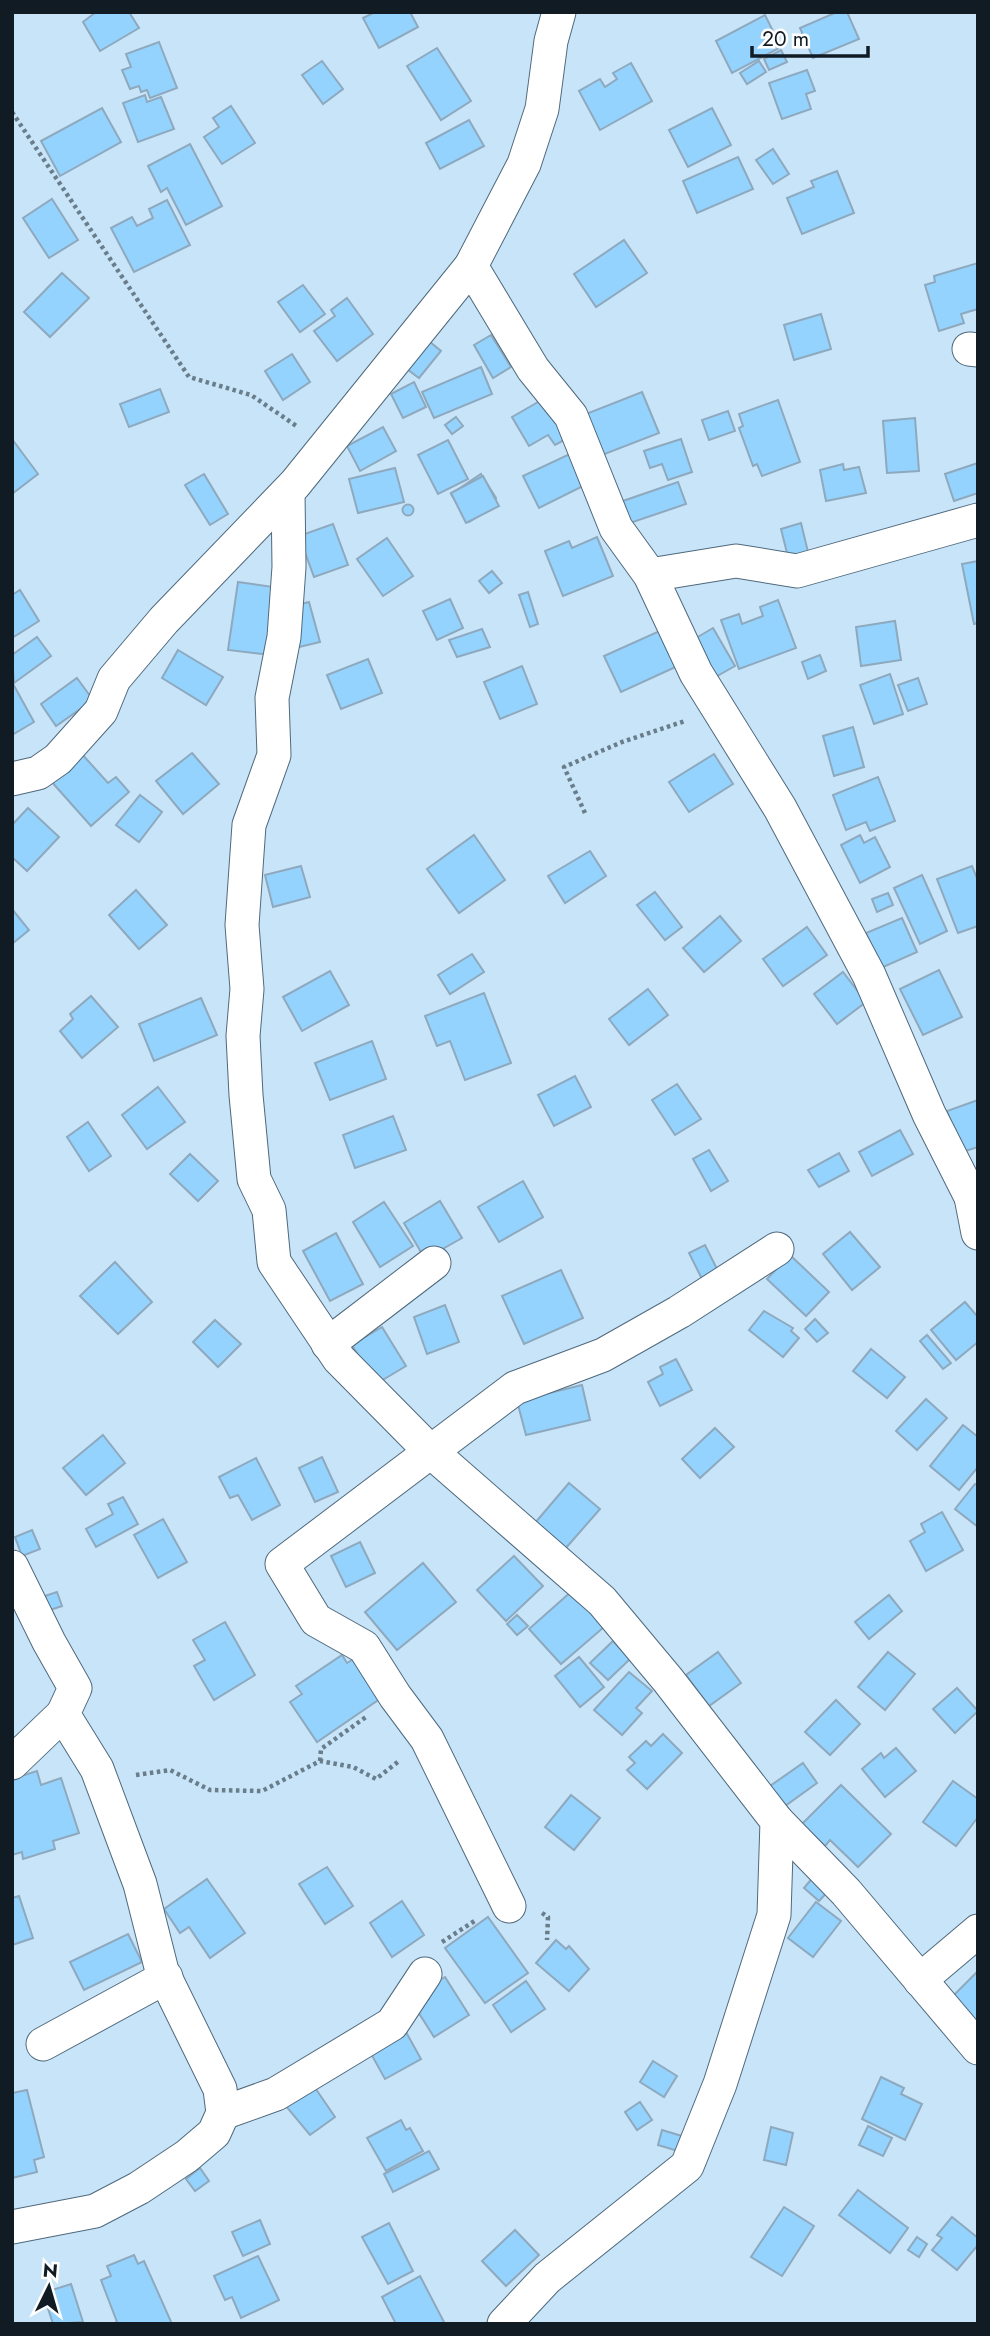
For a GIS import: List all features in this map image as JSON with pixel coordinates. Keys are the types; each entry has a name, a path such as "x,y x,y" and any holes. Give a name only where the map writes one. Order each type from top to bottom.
{"street":[{"path":"12,779 38,773 58,759 101,711 114,679 164,620 288,492 471,265 524,164 542,109 551,41 559,12"},
{"path":"471,265 533,369 571,416 616,527 650,575 696,673 780,808 869,975 929,1114 974,1195 978,1233"},
{"path":"288,492 289,567 285,637 272,698 274,755 249,825 242,925 247,989 243,1048 254,1179 269,1210 274,1262 328,1344 356,1378 429,1450 601,1601 668,1681 777,1821 846,1892 978,2048"},
{"path":"650,575 736,561 797,571 978,520"},
{"path":"509,1906 427,1739 395,1696 364,1647 316,1620 282,1564 429,1450 515,1388 603,1355 679,1312 777,1249"},
{"path":"328,1344 367,1311 434,1263"},
{"path":"12,1567 75,1688 63,1714 12,1763"},
{"path":"12,2227 95,2211 139,2188 187,2156 214,2133 223,2113 220,2089 166,1977 140,1884 93,1759 63,1714"},
{"path":"504,2324 547,2278 687,2166 720,2084 775,1915 777,1821"},
{"path":"920,1980 978,1931"},
{"path":"223,2113 276,2094 392,2024 425,1974"},
{"path":"43,2044 166,1977"}],"path":[{"path":"12,112 189,377 251,395 324,445"},
{"path":"585,813 564,767 622,742 719,709"},
{"path":"320,1761 321,1749 395,1696"},
{"path":"93,1759 131,1775 170,1770 210,1790 262,1791 320,1761 353,1767 376,1779 427,1739"}],"building":[{"path":"96,12 129,12 139,28 100,51 83,22"},
{"path":"375,12 410,12 418,27 379,48 363,18"},
{"path":"837,12 847,12 859,39 813,58 800,28"},
{"path":"765,15 781,47 732,73 716,41"},
{"path":"159,42 177,88 150,98 147,90 141,92 139,86 130,89 122,70 131,67 126,54"},
{"path":"437,48 471,101 441,120 407,66"},
{"path":"781,50 787,62 769,70 764,59"},
{"path":"322,61 343,89 323,104 302,75"},
{"path":"759,61 766,72 747,84 740,73"},
{"path":"631,63 652,101 600,130 579,91 600,79 605,87 617,79 613,73"},
{"path":"807,70 815,91 806,94 811,109 782,119 769,83"},
{"path":"145,95 147,102 161,97 174,129 138,142 123,103"},
{"path":"231,106 255,143 222,164 204,137 219,127 213,118"},
{"path":"102,108 121,142 60,176 41,141"},
{"path":"712,108 731,145 688,167 669,130"},
{"path":"469,120 484,146 440,169 426,143"},
{"path":"190,144 222,206 186,225 167,188 161,192 148,166"},
{"path":"773,149 789,174 773,184 756,160"},
{"path":"738,157 753,189 697,213 683,181"},
{"path":"837,171 854,213 802,234 787,198 814,187 811,181"},
{"path":"52,199 78,240 49,258 23,218"},
{"path":"167,200 190,245 134,272 111,228 132,217 137,226 153,218 149,209"},
{"path":"624,240 647,273 596,307 574,274"},
{"path":"978,263 978,309 961,314 964,323 939,331 925,285 935,282 934,276"},
{"path":"62,273 89,298 50,337 24,312"},
{"path":"303,285 325,314 300,332 278,302"},
{"path":"347,298 373,334 337,361 314,331 335,316 331,310"},
{"path":"821,314 831,349 794,360 784,325"},
{"path":"491,335 511,367 493,378 474,345"},
{"path":"430,342 441,351 419,378 407,369"},
{"path":"292,354 310,382 283,400 265,371"},
{"path":"481,367 492,394 434,418 422,392"},
{"path":"414,382 426,407 403,418 391,394"},
{"path":"160,389 169,412 129,427 120,404"},
{"path":"642,392 659,433 602,455 586,414"},
{"path":"545,398 568,438 555,445 548,435 529,446 512,417"},
{"path":"778,400 800,462 762,476 757,464 753,466 739,428 743,426 739,414"},
{"path":"728,411 735,431 709,440 702,420"},
{"path":"456,417 463,426 452,434 445,425"},
{"path":"915,418 919,471 887,473 883,421"},
{"path":"383,427 396,451 360,471 347,446"},
{"path":"12,439 38,474 12,494"},
{"path":"681,439 692,472 668,480 662,464 650,468 644,451"},
{"path":"448,440 468,479 438,494 418,455"},
{"path":"574,452 589,483 539,508 523,476"},
{"path":"978,463 978,493 954,501 945,474"},
{"path":"843,464 844,470 859,467 866,493 826,501 820,470"},
{"path":"395,468 404,502 358,513 349,479"},
{"path":"204,474 228,514 210,525 185,485"},
{"path":"481,474 496,498 494,507 469,522 451,494"},
{"path":"483,476 499,506 466,523 451,493"},
{"path":"678,482 686,504 627,524 620,502"},
{"path":"408,504 414,510 408,516 402,510"},
{"path":"801,523 809,556 789,561 781,529"},
{"path":"333,524 348,565 314,577 299,536"},
{"path":"597,537 613,576 563,596 545,551 569,541 572,548"},
{"path":"387,538 413,576 383,596 357,559"},
{"path":"978,561 978,623 974,624 962,564"},
{"path":"492,571 502,583 489,593 479,581"},
{"path":"238,582 280,588 270,655 228,650"},
{"path":"20,590 39,621 12,638 12,595"},
{"path":"528,592 538,624 530,627 519,595"},
{"path":"450,599 463,628 437,640 423,611"},
{"path":"778,600 796,648 739,669 721,620 739,614 742,624 763,616 760,607"},
{"path":"309,602 320,642 299,647 293,606"},
{"path":"895,621 901,660 861,666 856,627"},
{"path":"713,628 735,666 712,679 691,641"},
{"path":"482,629 490,647 457,657 449,640"},
{"path":"664,629 680,665 621,692 604,656"},
{"path":"37,637 51,656 14,683 12,655"},
{"path":"178,650 223,677 206,705 162,678"},
{"path":"820,655 826,671 808,679 802,662"},
{"path":"368,659 382,693 341,709 327,675"},
{"path":"522,666 537,704 500,719 484,682"},
{"path":"890,674 903,714 874,724 860,685"},
{"path":"77,678 93,700 56,726 41,704"},
{"path":"918,678 927,704 908,711 898,685"},
{"path":"12,682 34,722 12,735"},
{"path":"853,727 864,767 834,776 823,736"},
{"path":"81,753 108,783 116,777 129,792 91,826 50,780"},
{"path":"192,753 219,784 183,814 156,781"},
{"path":"714,754 733,784 689,812 669,782"},
{"path":"878,777 895,821 870,831 866,822 846,830 833,795"},
{"path":"140,795 162,812 139,842 116,825"},
{"path":"28,808 59,837 27,871 12,857 12,825"},
{"path":"474,835 505,880 459,913 427,869"},
{"path":"860,835 864,843 875,837 890,867 860,883 841,845"},
{"path":"590,851 606,876 565,903 548,876"},
{"path":"301,866 310,897 273,907 265,875"},
{"path":"972,866 978,881 978,926 958,933 937,879"},
{"path":"922,875 947,931 920,944 894,888"},
{"path":"136,890 167,925 139,949 109,915"},
{"path":"655,892 682,927 665,940 637,905"},
{"path":"888,893 893,905 877,912 872,899"},
{"path":"12,909 29,930 12,944"},
{"path":"720,916 741,941 704,972 683,948"},
{"path":"902,918 917,952 881,968 866,933"},
{"path":"807,927 827,955 783,986 763,959"},
{"path":"472,954 484,972 450,994 438,975"},
{"path":"939,970 962,1017 923,1035 900,989"},
{"path":"330,971 349,1005 302,1031 283,997"},
{"path":"843,972 866,1002 837,1024 814,994"},
{"path":"648,989 668,1015 629,1045 609,1019"},
{"path":"484,993 511,1063 465,1080 450,1041 437,1046 425,1016"},
{"path":"91,996 118,1027 82,1058 60,1031 73,1019 70,1014"},
{"path":"201,998 217,1035 154,1061 139,1024"},
{"path":"372,1041 386,1079 330,1100 315,1063"},
{"path":"575,1076 591,1107 554,1126 538,1095"},
{"path":"677,1084 701,1119 675,1135 652,1100"},
{"path":"158,1087 185,1122 147,1149 122,1115"},
{"path":"978,1100 978,1147 962,1152 947,1111"},
{"path":"393,1116 406,1150 355,1168 343,1135"},
{"path":"88,1122 111,1156 89,1171 67,1137"},
{"path":"900,1130 913,1154 872,1176 859,1152"},
{"path":"709,1150 728,1181 711,1191 693,1159"},
{"path":"839,1153 849,1171 819,1187 808,1170"},
{"path":"190,1154 218,1181 198,1201 170,1174"},
{"path":"523,1181 543,1217 499,1242 478,1207"},
{"path":"440,1201 462,1238 425,1259 404,1223"},
{"path":"384,1202 413,1246 380,1267 353,1222"},
{"path":"850,1232 880,1267 852,1290 823,1254"},
{"path":"336,1233 363,1284 330,1301 303,1251"},
{"path":"705,1245 720,1275 704,1283 689,1253"},
{"path":"790,1255 829,1292 806,1316 767,1279"},
{"path":"115,1262 152,1302 118,1334 80,1296"},
{"path":"561,1270 583,1318 524,1344 502,1296"},
{"path":"965,1302 978,1317 978,1342 956,1360 931,1330"},
{"path":"445,1305 459,1342 427,1354 414,1317"},
{"path":"764,1311 793,1328 791,1331 799,1338 783,1357 749,1330"},
{"path":"815,1319 828,1333 817,1342 805,1329"},
{"path":"215,1320 241,1344 218,1367 193,1342"},
{"path":"382,1327 406,1366 376,1384 352,1345"},
{"path":"927,1335 951,1363 943,1369 920,1341"},
{"path":"871,1349 905,1377 887,1398 853,1371"},
{"path":"676,1359 692,1390 660,1406 648,1382 663,1374 660,1367"},
{"path":"582,1385 590,1420 526,1435 517,1401"},
{"path":"926,1399 947,1418 917,1450 896,1431"},
{"path":"963,1425 978,1437 978,1467 959,1490 930,1466"},
{"path":"715,1428 734,1447 700,1478 682,1459"},
{"path":"103,1435 125,1463 86,1495 63,1468"},
{"path":"322,1457 338,1492 315,1502 299,1468"},
{"path":"256,1458 280,1505 252,1520 238,1495 230,1498 219,1477"},
{"path":"569,1483 600,1509 565,1549 535,1523"},
{"path":"975,1484 978,1486 978,1527 955,1509"},
{"path":"123,1497 138,1524 96,1547 86,1529 113,1514 108,1504"},
{"path":"942,1512 963,1550 926,1571 910,1541 925,1532 921,1524"},
{"path":"163,1519 187,1562 158,1578 134,1535"},
{"path":"32,1530 40,1549 22,1556 15,1537"},
{"path":"360,1542 375,1573 346,1587 331,1556"},
{"path":"514,1556 543,1586 506,1621 477,1590"},
{"path":"423,1563 456,1602 397,1650 365,1612"},
{"path":"572,1591 604,1627 561,1664 529,1629"},
{"path":"57,1592 62,1606 44,1612 39,1598"},
{"path":"889,1595 902,1611 869,1639 855,1622"},
{"path":"517,1615 528,1626 517,1635 507,1624"},
{"path":"225,1622 255,1675 214,1700 194,1666 205,1660 193,1640"},
{"path":"613,1641 630,1659 608,1680 590,1663"},
{"path":"718,1652 741,1683 709,1706 686,1675"},
{"path":"888,1652 915,1674 885,1710 858,1687"},
{"path":"342,1655 347,1663 360,1655 387,1694 317,1742 290,1702 302,1694 296,1686"},
{"path":"579,1657 604,1687 580,1707 555,1676"},
{"path":"629,1672 652,1691 636,1708 642,1713 622,1735 594,1710"},
{"path":"957,1688 978,1711 955,1733 933,1709"},
{"path":"836,1700 860,1724 830,1755 805,1732"},
{"path":"663,1734 682,1753 647,1789 627,1770 635,1763 629,1757 646,1741 651,1746"},
{"path":"896,1748 916,1771 885,1797 862,1769 881,1753 884,1758"},
{"path":"803,1763 817,1783 785,1806 770,1786"},
{"path":"37,1771 41,1785 61,1778 79,1833 53,1841 55,1849 23,1859 22,1852 12,1855 12,1779"},
{"path":"953,1781 978,1799 978,1817 956,1846 923,1822"},
{"path":"841,1785 891,1834 858,1867 830,1840 825,1846 802,1824"},
{"path":"571,1795 600,1818 574,1850 545,1827"},
{"path":"327,1867 353,1906 325,1924 299,1884"},
{"path":"815,1875 830,1889 819,1901 804,1888"},
{"path":"207,1879 245,1933 210,1958 189,1927 180,1933 164,1909"},
{"path":"19,1896 33,1938 12,1945 12,1898"},
{"path":"402,1901 424,1935 392,1957 370,1923"},
{"path":"816,1902 841,1921 813,1957 788,1938"},
{"path":"488,1917 528,1973 485,2003 445,1948"},
{"path":"128,1934 142,1962 84,1990 70,1962"},
{"path":"556,1940 566,1949 569,1946 589,1969 569,1991 536,1963"},
{"path":"978,1971 978,2035 946,2003"},
{"path":"445,1977 469,2015 434,2037 415,2007 429,1999 423,1990"},
{"path":"526,1981 545,2009 511,2032 493,2005"},
{"path":"406,2032 421,2059 385,2079 370,2052"},
{"path":"653,2061 677,2076 664,2097 640,2082"},
{"path":"881,2077 904,2088 901,2094 922,2104 905,2140 862,2119"},
{"path":"309,2079 335,2117 310,2135 280,2099"},
{"path":"27,2090 44,2157 34,2160 37,2172 12,2178 12,2093"},
{"path":"640,2102 652,2120 637,2130 625,2112"},
{"path":"401,2120 406,2130 410,2128 423,2151 386,2171 367,2138"},
{"path":"868,2126 892,2138 883,2156 859,2145"},
{"path":"771,2127 793,2133 786,2165 764,2160"},
{"path":"662,2130 682,2136 678,2151 658,2145"},
{"path":"429,2151 439,2169 393,2192 384,2174"},
{"path":"200,2168 209,2181 195,2191 186,2179"},
{"path":"858,2190 908,2228 890,2253 839,2215"},
{"path":"784,2207 814,2226 782,2276 751,2257"},
{"path":"952,2217 978,2238 978,2245 957,2270 932,2250 942,2238 937,2235"},
{"path":"260,2220 270,2244 243,2256 232,2232"},
{"path":"389,2223 413,2271 388,2284 362,2237"},
{"path":"515,2230 539,2255 506,2286 482,2261"},
{"path":"917,2237 927,2244 919,2257 908,2250"},
{"path":"134,2255 138,2264 144,2261 172,2324 113,2324 117,2322 101,2280 111,2276 107,2266"},
{"path":"258,2256 279,2300 241,2318 232,2297 225,2300 214,2276"},
{"path":"420,2276 445,2324 396,2324 382,2297"},
{"path":"71,2284 83,2322 53,2324 43,2293"}]}
